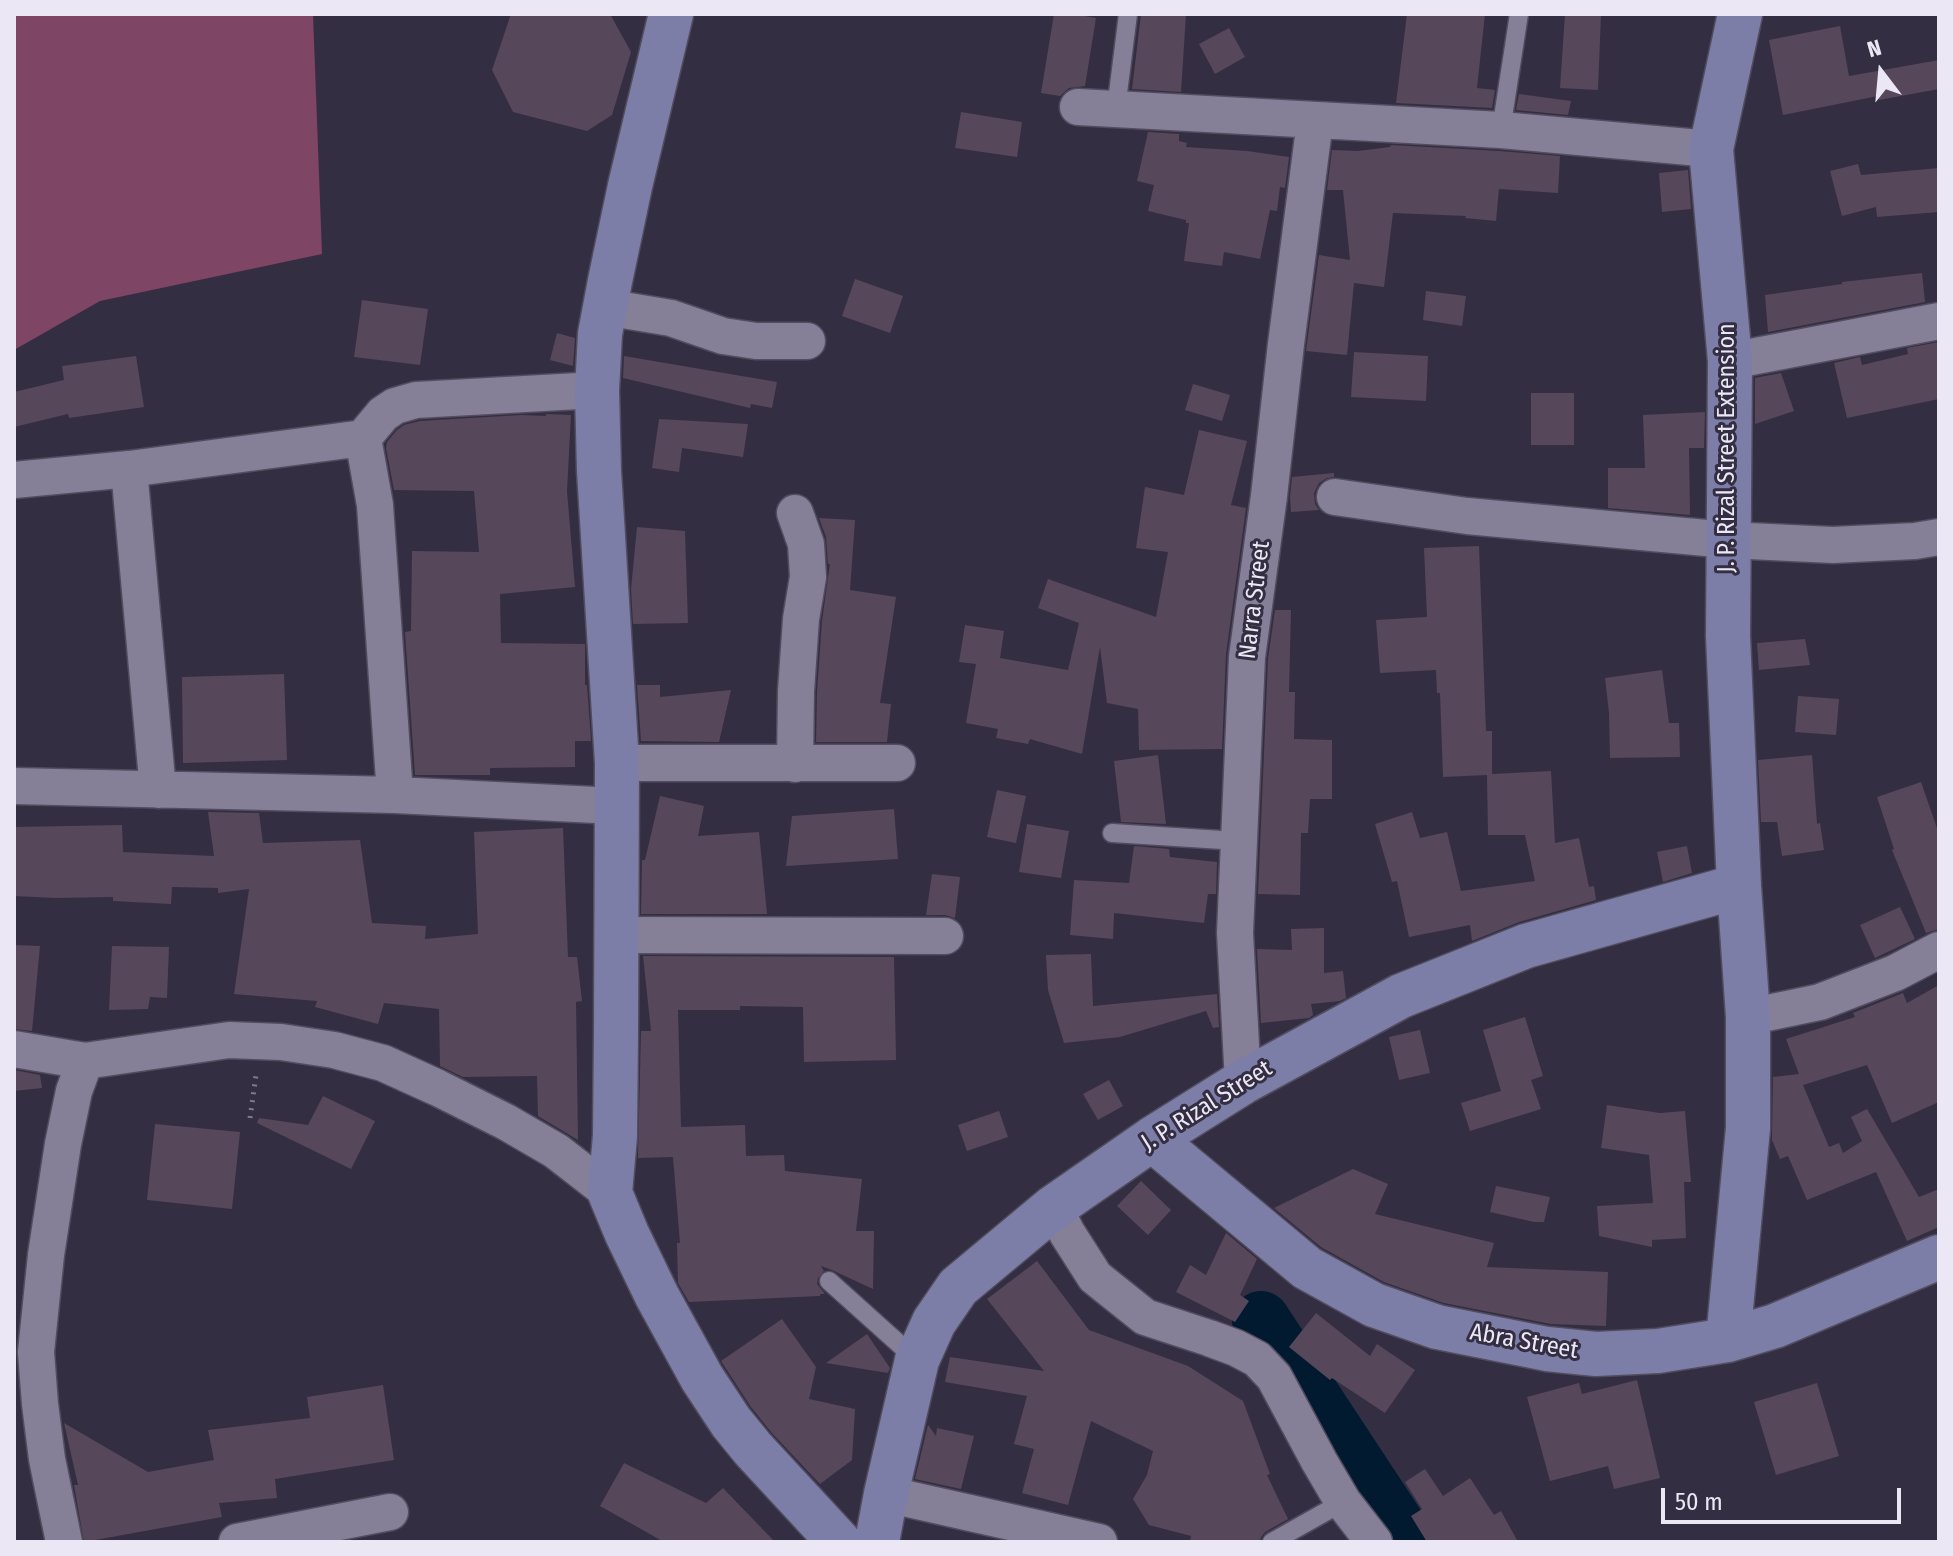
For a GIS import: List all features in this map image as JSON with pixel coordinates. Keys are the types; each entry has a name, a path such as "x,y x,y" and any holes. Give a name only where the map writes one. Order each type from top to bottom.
{"street":[{"path":"671,14 605,307 597,390 617,763 615,1136 610,1193 657,1296 702,1378 753,1449 839,1542"},
{"name":"J. P. Rizal Street Extension","path":"1728,1340 1748,1128 1748,1017 1728,636 1730,361 1711,149 1740,14"},
{"path":"1078,107 1501,130 1711,149"},
{"name":"Narra Street","path":"1243,1082 1235,933 1247,657 1315,121"},
{"path":"605,307 671,318 723,336 756,341 807,341"},
{"path":"1730,361 1939,321"},
{"path":"14,480 129,469 363,438 383,414 395,406 416,400 597,390"},
{"path":"363,438 375,505 395,795"},
{"path":"129,469 158,790"},
{"path":"1335,497 1467,516 1728,540 1833,545 1939,537"},
{"path":"795,513 806,544 808,577 801,619 795,764"},
{"path":"617,763 897,763"},
{"path":"14,786 395,795 616,806"},
{"name":"J. P. Rizal Street","path":"877,1542 917,1360 934,1322 958,1287 1054,1207 1152,1139 1243,1082 1401,996 1526,946 1739,886"},
{"path":"617,935 945,936"},
{"path":"1748,1017 1820,1002 1895,973 1939,950"},
{"path":"14,1049 85,1061 229,1040 281,1042 334,1050 383,1063 452,1095 556,1151 610,1193"},
{"path":"64,1542 47,1459 36,1352 46,1255 63,1144 74,1091 85,1061"},
{"name":"Abra Street","path":"1152,1139 1307,1268 1374,1305 1437,1327 1547,1349 1596,1354 1658,1351 1728,1340 1775,1326 1939,1257"},
{"path":"1054,1207 1095,1277 1145,1317 1236,1348 1257,1359 1274,1377 1343,1502 1374,1542"},
{"path":"886,1494 1099,1542"},
{"path":"237,1542 390,1512"}],"lane":[{"path":"1116,109 1128,14"},
{"path":"1501,130 1519,14"},
{"path":"1112,833 1238,841"},
{"path":"829,1281 917,1360"},
{"path":"1272,1542 1343,1502"}],"path":[{"path":"250,1118 262,1042"}],"shaded area":[{"path":"14,14 313,14 322,254 100,301 14,350"}],"building":[{"path":"511,14 610,14 631,52 612,115 587,131 513,112 492,70"},
{"path":"1054,14 1096,18 1085,86 1069,88 1060,96 1041,93"},
{"path":"1141,14 1186,14 1181,92 1132,89"},
{"path":"1407,14 1485,14 1477,88 1495,90 1492,108 1396,103"},
{"path":"1565,14 1601,14 1598,90 1560,88"},
{"path":"1840,26 1849,76 1939,60 1939,89 1879,100 1878,96 1783,115 1769,40"},
{"path":"1229,28 1245,57 1215,74 1199,44"},
{"path":"1519,94 1571,101 1568,115 1516,110"},
{"path":"961,112 1022,122 1017,157 955,148"},
{"path":"1148,132 1179,134 1179,141 1187,143 1186,147 1289,157 1285,188 1280,187 1277,211 1270,210 1260,259 1224,252 1222,266 1184,261 1189,223 1148,211 1154,185 1137,181"},
{"path":"1391,145 1560,156 1558,193 1499,189 1496,221 1466,216 1393,213 1384,287 1354,283 1347,355 1306,351 1319,255 1350,260 1343,190 1327,190 1332,150 1358,151"},
{"path":"1858,164 1861,175 1939,168 1939,212 1877,217 1876,207 1842,216 1830,171"},
{"path":"1688,170 1691,209 1662,212 1659,173"},
{"path":"1922,273 1925,302 1768,332 1765,295"},
{"path":"855,279 903,296 890,333 842,316"},
{"path":"1426,291 1466,296 1462,326 1423,320"},
{"path":"362,300 428,309 420,365 354,357"},
{"path":"557,333 575,338 573,366 550,360"},
{"path":"1939,342 1939,399 1847,418 1834,363 1860,357 1862,365 1908,354 1907,348"},
{"path":"1354,352 1428,356 1426,401 1351,397"},
{"path":"136,356 144,407 69,418 68,414 14,427 14,392 64,380 62,366"},
{"path":"624,356 777,382 772,408 751,404 750,408 623,378"},
{"path":"1781,373 1794,411 1755,424 1755,378"},
{"path":"1193,384 1230,395 1222,421 1185,410"},
{"path":"1531,393 1574,393 1574,445 1531,445"},
{"path":"1705,412 1704,448 1689,448 1690,515 1608,508 1608,468 1645,468 1643,415"},
{"path":"571,415 567,491 575,587 500,594 501,643 585,644 585,685 591,741 575,741 575,767 490,768 490,775 415,775 405,632 411,631 412,551 479,552 474,491 394,490 387,442 404,425 420,421"},
{"path":"659,419 748,424 743,457 682,448 679,472 652,468"},
{"path":"1199,430 1247,441 1231,505 1246,508 1226,654 1222,749 1139,750 1138,709 1107,703 1100,647 1082,754 1030,739 1028,744 996,738 998,729 966,723 976,664 959,662 965,625 1004,631 1000,658 1068,670 1079,623 1038,608 1048,579 1156,617 1168,552 1136,548 1145,487 1184,495"},
{"path":"1334,473 1334,477 1319,483 1314,493 1319,510 1291,512 1292,477"},
{"path":"819,518 855,520 850,590 896,597 880,703 891,704 887,742 816,742 822,621 830,564"},
{"path":"637,527 685,531 688,623 633,624 631,589"},
{"path":"1479,546 1486,731 1492,731 1492,774 1551,771 1555,843 1579,838 1589,887 1594,886 1596,900 1519,922 1472,941 1470,925 1409,937 1397,881 1392,882 1375,824 1412,812 1420,838 1447,832 1461,891 1535,881 1525,835 1488,835 1487,775 1443,777 1440,693 1437,693 1436,670 1380,673 1376,620 1427,617 1424,548"},
{"path":"1275,610 1291,610 1289,692 1295,692 1294,739 1332,740 1332,799 1310,799 1308,833 1301,833 1300,895 1258,894 1268,659"},
{"path":"1805,639 1810,665 1759,670 1757,643"},
{"path":"1662,670 1669,723 1679,723 1680,757 1610,758 1605,678"},
{"path":"284,674 287,760 183,763 182,677"},
{"path":"637,685 660,685 660,697 731,690 719,742 641,741"},
{"path":"1798,696 1839,699 1836,735 1795,732"},
{"path":"1158,755 1166,824 1121,822 1114,761"},
{"path":"1812,755 1817,824 1820,823 1824,850 1782,856 1777,822 1761,822 1758,760"},
{"path":"1921,782 1939,834 1939,929 1926,933 1892,850 1877,797"},
{"path":"997,790 1026,796 1016,843 987,837"},
{"path":"660,796 704,806 698,836 759,832 767,914 641,914 642,860 645,860"},
{"path":"894,809 898,859 786,866 792,816"},
{"path":"208,812 259,813 263,843 360,840 372,923 426,926 425,939 478,934 474,832 563,828 568,957 577,957 582,1001 576,1002 578,1140 538,1116 537,1076 463,1077 440,1066 439,1009 384,1003 378,1024 315,1007 317,1001 234,994 249,889 218,893 218,888 172,887 171,904 113,901 113,897 14,896 14,827 122,825 123,852 214,856"},
{"path":"1027,824 1069,831 1061,878 1019,872"},
{"path":"1134,846 1169,849 1170,857 1217,862 1216,894 1208,894 1204,923 1114,913 1113,939 1070,935 1074,880 1129,883"},
{"path":"1687,846 1692,873 1663,882 1657,852"},
{"path":"932,874 960,877 955,918 926,915"},
{"path":"1900,907 1915,939 1875,958 1860,925"},
{"path":"1324,928 1324,973 1343,971 1346,998 1311,1004 1313,1015 1309,1018 1261,1023 1257,949 1292,950 1291,929"},
{"path":"14,945 40,946 32,1031 14,1029"},
{"path":"112,946 169,947 167,998 150,997 148,1009 109,1010"},
{"path":"1091,954 1093,1006 1217,994 1219,1027 1213,1028 1206,1011 1120,1037 1064,1043 1048,990 1046,955"},
{"path":"643,956 894,957 896,1060 804,1062 803,1007 740,1006 740,1010 678,1010 681,1127 745,1125 746,1156 784,1155 785,1171 862,1179 856,1231 874,1231 873,1289 821,1266 824,1271 817,1284 825,1294 820,1296 689,1302 678,1283 677,1243 680,1243 673,1157 638,1158 641,1031 651,1031"},
{"path":"1939,985 1939,1102 1892,1123 1867,1065 1803,1085 1829,1147 1839,1143 1843,1153 1862,1141 1851,1117 1867,1109 1919,1197 1939,1189 1939,1227 1907,1241 1876,1172 1807,1200 1788,1156 1780,1159 1772,1140 1773,1077 1799,1074 1786,1039 1855,1017 1853,1013 1903,993 1907,1003"},
{"path":"1525,1017 1543,1076 1531,1080 1541,1109 1470,1131 1461,1103 1501,1091 1483,1030"},
{"path":"1420,1030 1430,1073 1399,1080 1389,1037"},
{"path":"14,1070 40,1075 42,1088 14,1091"},
{"path":"1109,1080 1123,1106 1098,1120 1083,1094"},
{"path":"323,1096 375,1121 351,1169 257,1123 259,1118 308,1125"},
{"path":"1607,1105 1660,1113 1685,1111 1691,1182 1684,1182 1686,1238 1652,1240 1652,1247 1599,1236 1597,1206 1653,1203 1649,1155 1601,1148"},
{"path":"999,1111 1008,1137 967,1151 958,1125"},
{"path":"155,1124 240,1132 232,1209 147,1200"},
{"path":"1353,1169 1388,1184 1375,1214 1494,1243 1487,1267 1608,1272 1606,1326 1551,1324 1444,1303 1384,1282 1321,1247 1274,1208"},
{"path":"1141,1181 1171,1210 1148,1235 1117,1206"},
{"path":"1496,1186 1550,1197 1544,1222 1490,1212"},
{"path":"1226,1233 1257,1259 1240,1295 1249,1301 1235,1322 1176,1292 1190,1265 1206,1275"},
{"path":"1037,1261 1089,1330 1188,1366 1243,1401 1270,1474 1267,1475 1288,1519 1265,1532 1260,1542 1190,1542 1191,1536 1149,1525 1133,1499 1147,1475 1153,1451 1091,1421 1068,1505 1022,1493 1034,1449 1014,1444 1027,1396 945,1382 950,1357 1044,1371 987,1299"},
{"path":"1316,1313 1370,1356 1377,1344 1415,1370 1385,1413 1332,1378 1330,1380 1289,1347"},
{"path":"782,1319 816,1367 809,1399 855,1409 852,1460 820,1484 751,1407 721,1361"},
{"path":"867,1334 890,1368 888,1373 826,1363"},
{"path":"1637,1380 1660,1478 1614,1489 1608,1466 1550,1481 1527,1397 1579,1383 1582,1394"},
{"path":"1817,1383 1839,1456 1776,1475 1754,1402"},
{"path":"383,1385 394,1460 275,1479 277,1498 219,1503 222,1517 84,1542 74,1485 78,1485 64,1423 148,1472 214,1460 208,1430 310,1418 307,1397"},
{"path":"928,1425 936,1436 937,1428 974,1436 961,1489 915,1479"},
{"path":"624,1463 706,1503 723,1488 775,1542 664,1542 600,1506"},
{"path":"1425,1469 1443,1496 1470,1478 1494,1515 1501,1511 1518,1542 1427,1542 1411,1516 1422,1509 1405,1482"}],"waterway":[{"path":"1261,1320 1407,1542"}]}
